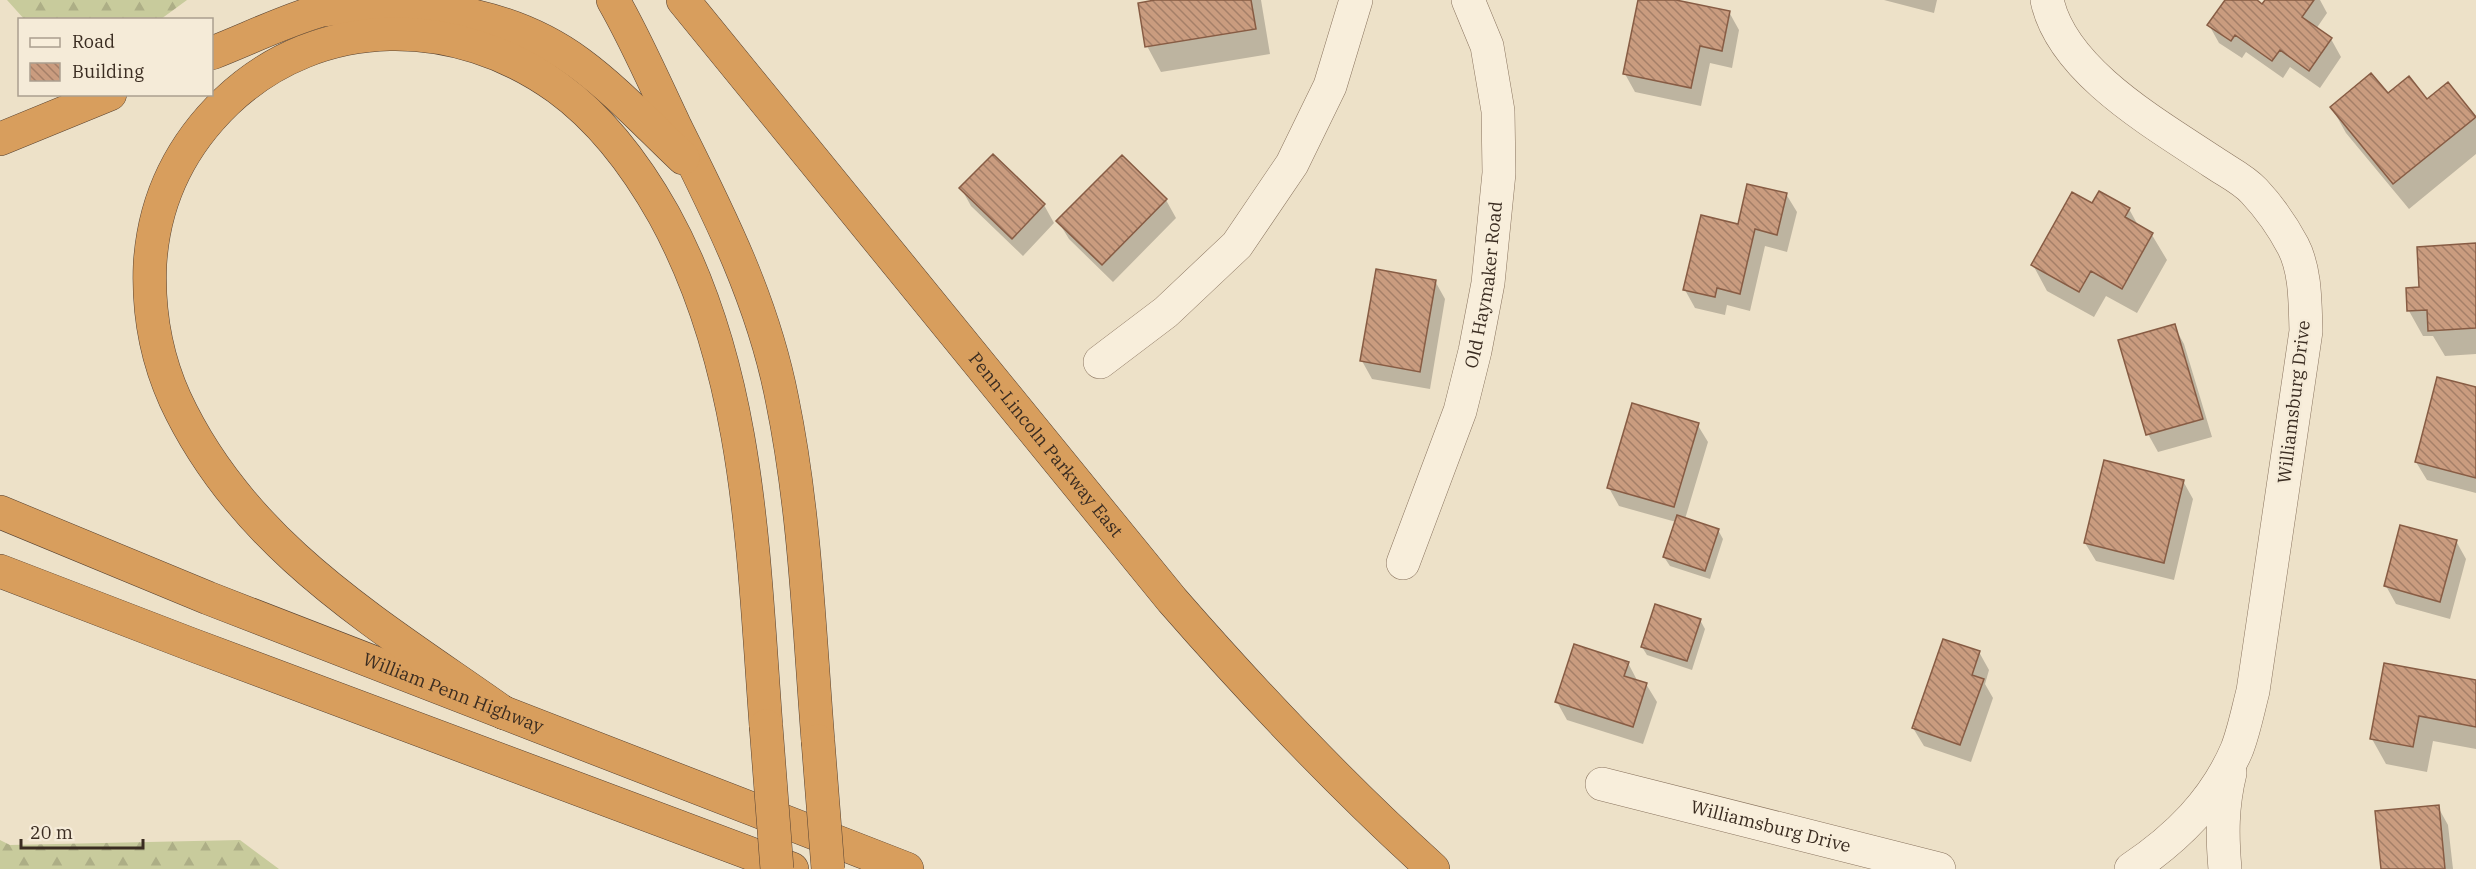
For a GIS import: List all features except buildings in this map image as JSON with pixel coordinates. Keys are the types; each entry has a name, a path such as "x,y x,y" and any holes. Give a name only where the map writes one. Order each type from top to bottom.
{"highway":[{"path":"613,0 727,229 749,283 768,340 782,398 793,460 801,527 828,869"},
{"name":"Penn-Lincoln Parkway East","path":"683,0 1172,600 1240,678 1319,762 1432,869"},
{"path":"213,53 295,20 351,4 410,1 440,3 470,9 500,18 580,63 699,174"},
{"path":"504,713 329,588 296,561 265,530 209,460 175,399 161,362 151,312 149,281 151,250 159,210 178,162 194,137 235,94 283,62 331,42 356,37 409,33 461,41 488,50 536,74 583,109 604,130 641,179 676,240 702,300 720,354 733,408 751,532 777,869"},
{"path":"0,139 105,96"},
{"name":"William Penn Highway","path":"0,512 208,598 907,869"},
{"path":"0,571 178,640 792,869"}],"street":[{"path":"1100,362 1166,312 1237,245 1297,154 1330,86 1356,0"},
{"name":"Old Haymaker Road","path":"1403,563 1460,411 1475,351 1488,283 1499,173 1498,111 1488,46 1468,0"},
{"name":"Williamsburg Drive","path":"2047,0 2061,36 2086,67 2116,96 2252,189 2275,217 2295,248 2305,289 2306,331 2253,691 2237,748 2215,788 2191,822 2131,869"},
{"path":"2225,869 2222,829 2225,795 2237,748"},
{"name":"Williamsburg Drive","path":"1602,784 1939,869"}],"green space":[{"path":"7,0 187,0 162,18 23,18"},
{"path":"0,840 10,845 240,840 279,869 0,869"}]}
